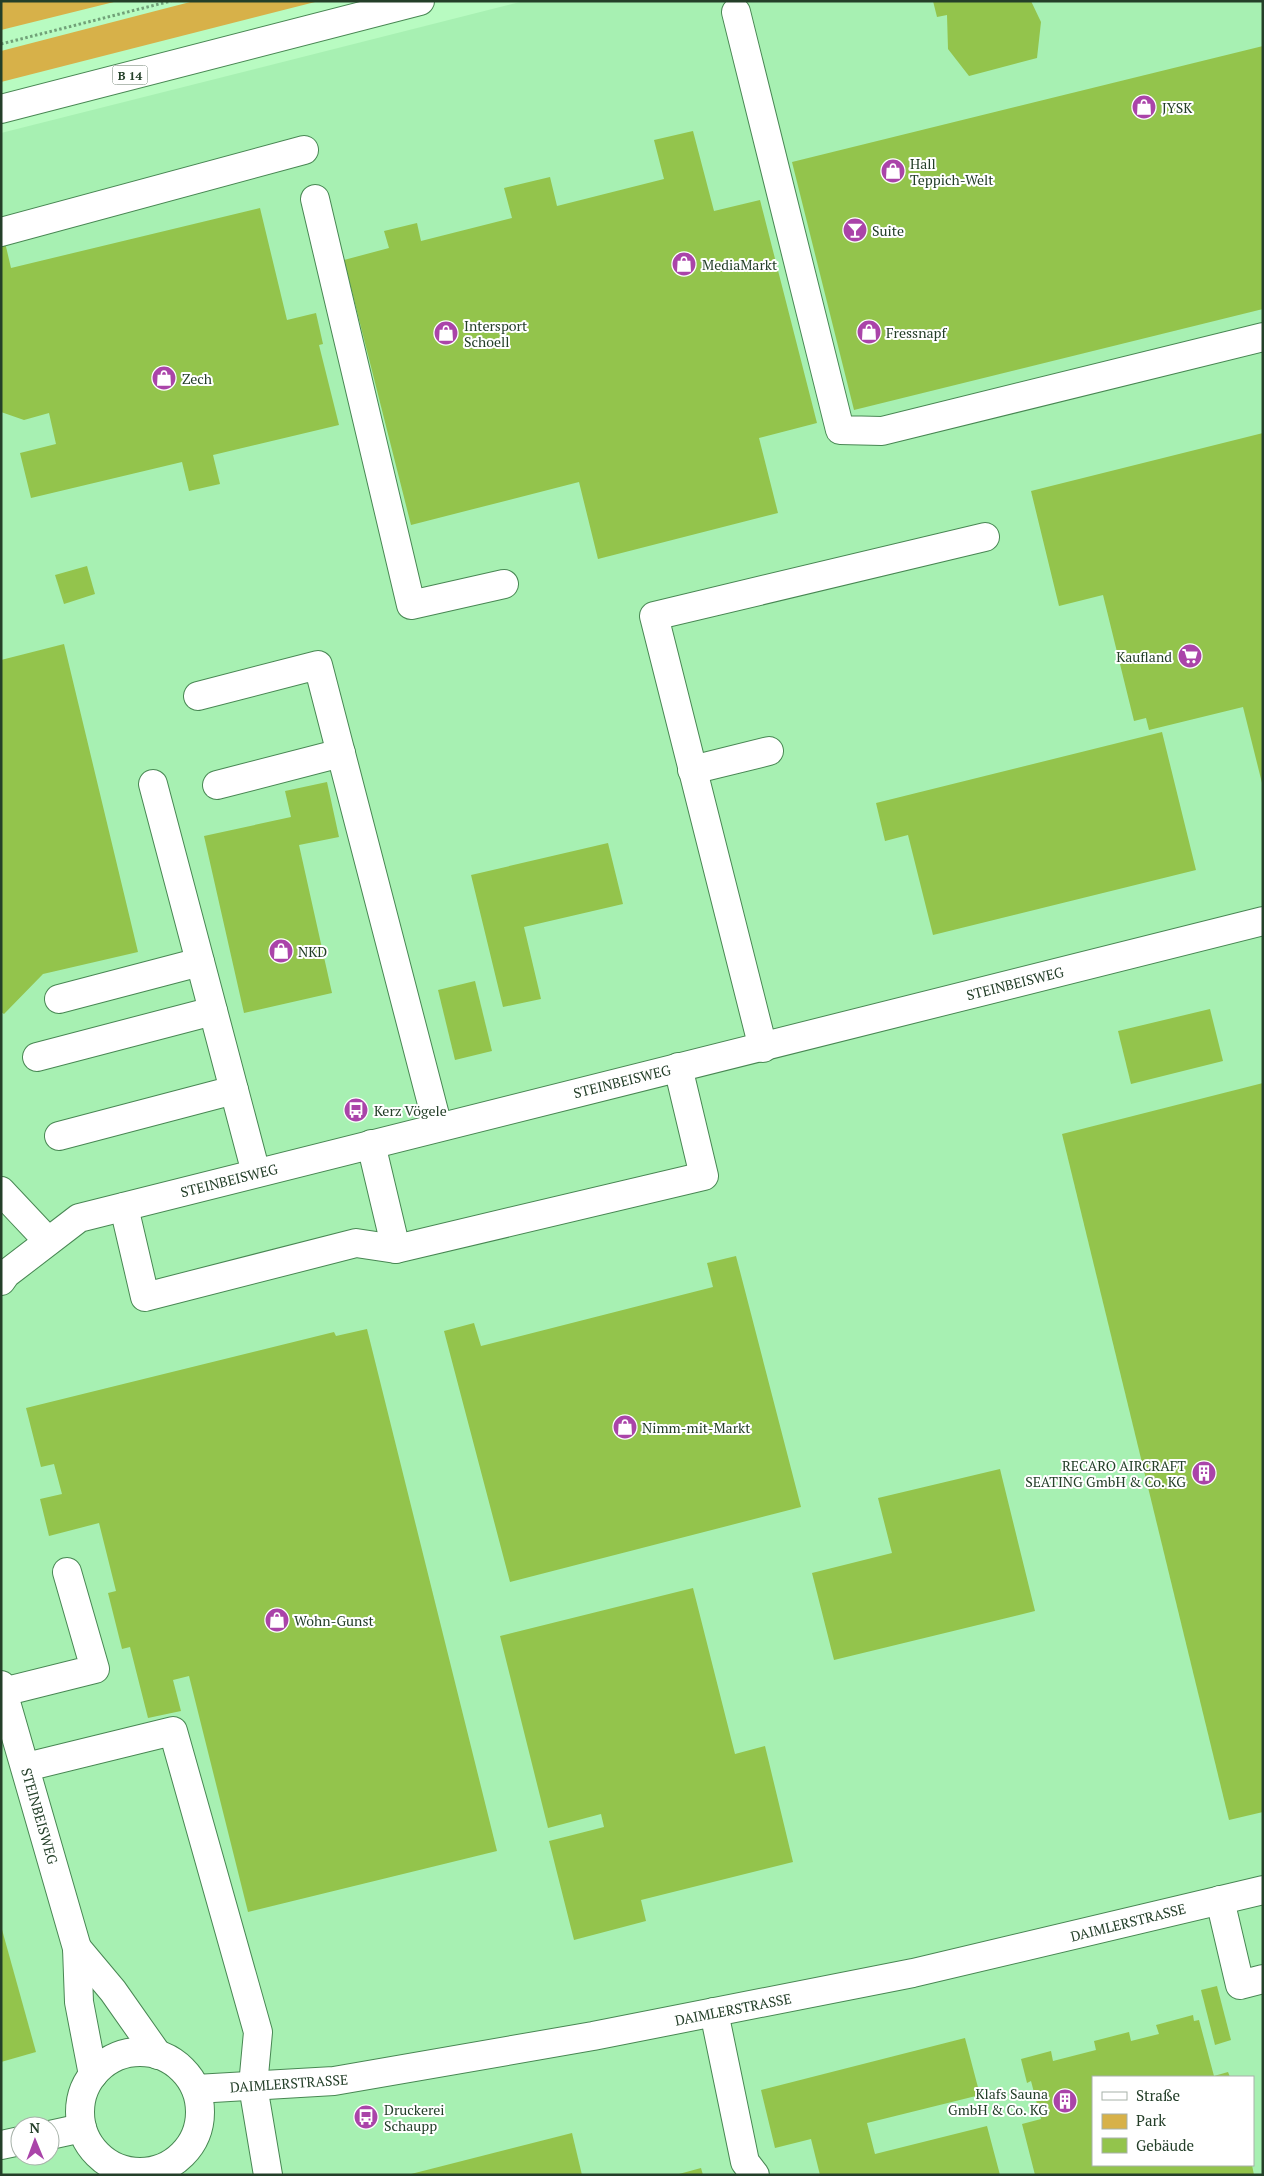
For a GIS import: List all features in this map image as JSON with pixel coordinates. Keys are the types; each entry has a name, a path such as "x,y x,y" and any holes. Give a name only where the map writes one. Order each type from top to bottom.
{"street":[{"name":"B 14","path":"1,109 420,1"},
{"path":"736,12 840,430 882,430 1263,337"},
{"path":"1,232 304,150"},
{"path":"315,198 411,606 504,584"},
{"path":"763,1048 654,616 985,537"},
{"path":"198,696 318,664 438,1127"},
{"path":"692,770 769,751"},
{"path":"217,785 341,753"},
{"path":"153,784 256,1173"},
{"name":"STEINBEISWEG","path":"1,1281 6,1274 79,1218 438,1127 763,1048 1263,921"},
{"path":"59,999 200,962"},
{"path":"37,1057 213,1011"},
{"path":"124,1207 145,1297 356,1243 396,1249 704,1176 678,1068"},
{"path":"59,1136 234,1090"},
{"path":"371,1144 396,1249"},
{"path":"1,1191 48,1241"},
{"path":"2,1689 95,1669 67,1572"},
{"name":"STEINBEISWEG","path":"2,1689 77,1948 79,2002 93,2075"},
{"path":"26,1767 174,1730 258,2032 254,2086 268,2175"},
{"name":"DAIMLERSTRASSE","path":"196,2089 334,2081 593,2036 913,1973 1263,1890"},
{"path":"1220,1900 1240,1985 1263,1979"},
{"name":"STEINBEISWEG","path":"77,1948 113,1991 158,2055"},
{"path":"714,2012 745,2162 755,2175"},
{"path":"141,2052 158,2055 174,2063 187,2074 196,2089 201,2108 199,2127 180,2167 142,2172 123,2172 104,2160 90,2146 82,2128 80,2109 84,2091 93,2075 107,2062 124,2055 141,2052"},
{"path":"60,2133 82,2128"}],"path":[{"path":"1,44 171,1"}],"shaded area":[{"path":"524,1 1263,1 1263,2175 1,2175 1,133"}],"green space":[{"path":"1,1 118,1 1,30"},
{"path":"194,1 319,1 1,82 1,51"}],"building":[{"path":"933,1 1031,1 1041,22 1037,58 969,76 948,49 947,15 937,17"},
{"path":"1263,46 1263,309 854,410 792,162"},
{"path":"693,131 714,211 760,200 817,423 759,438 778,513 598,559 579,482 411,525 344,260 389,248 384,231 417,223 421,241 512,218 504,188 550,177 557,206 664,179 654,140"},
{"name":"Zech","path":"260,208 287,320 316,313 323,344 319,345 339,425 213,455 220,484 189,491 182,462 31,498 20,453 56,444 49,413 24,420 1,412 1,239 4,238 11,268"},
{"name":"Kaufland","path":"1263,433 1262,783 1243,707 1149,730 1146,718 1134,721 1103,595 1059,606 1031,491"},
{"path":"87,566 95,594 64,604 55,575"},
{"path":"64,644 138,952 43,974 4,1014 1,1012 1,660"},
{"path":"1162,732 1196,870 933,935 908,835 885,841 876,803"},
{"path":"327,782 339,837 299,845 332,993 244,1013 204,836 291,817 285,791"},
{"path":"608,843 623,904 524,927 541,999 503,1007 471,875"},
{"path":"475,981 492,1051 455,1060 438,990"},
{"path":"1210,1009 1223,1061 1131,1084 1118,1031"},
{"name":"RECARO AIRCRAFT SEATING GmbH & Co. KG","path":"1263,1083 1263,1812 1229,1820 1062,1134"},
{"name":"Nimm-mit-Markt","path":"736,1256 801,1507 510,1582 444,1331 474,1323 481,1346 713,1287 707,1263"},
{"name":"Wohn-Gunst","path":"367,1329 497,1851 248,1912 189,1676 173,1680 181,1711 148,1718 130,1647 122,1649 108,1593 116,1591 99,1523 49,1536 40,1499 62,1494 54,1464 41,1467 26,1408 334,1332 336,1336"},
{"path":"1000,1469 1035,1611 834,1660 812,1573 892,1553 878,1498"},
{"path":"693,1588 735,1754 765,1746 793,1862 641,1900 646,1921 574,1940 549,1841 604,1827 601,1814 548,1828 500,1636"},
{"path":"1,1926 36,2052 1,2062"},
{"path":"1217,1986 1231,2040 1215,2045 1201,1990"},
{"name":"Klafs Sauna GmbH & Co. KG","path":"1193,2015 1194,2021 1199,2020 1214,2076 1092,2076 1092,2166 1252,2166 1254,2175 1035,2175 1022,2124 1041,2119 1031,2081 1027,2083 1021,2059 1051,2051 1053,2061 1096,2050 1094,2041 1129,2032 1131,2041 1159,2034 1156,2025"},
{"path":"965,2038 980,2095 867,2123 875,2154 987,2126 1000,2175 820,2175 811,2139 775,2148 761,2090"},
{"name":"Klafs Sauna GmbH & Co. KG","path":"1228,2072 1230,2076 1214,2076"},
{"path":"572,2133 582,2175 411,2175 411,2174"},
{"path":"701,2168 703,2175 679,2175 679,2174"}],"place":[{"name":"JYSK","path":"1144,107"},
{"name":"Hall Teppich-Welt","path":"893,171"},
{"name":"Suite","path":"855,230"},
{"name":"MediaMarkt","path":"684,264"},
{"name":"Fressnapf","path":"869,332"},
{"name":"Intersport Schoell","path":"446,333"},
{"name":"Zech","path":"164,378"},
{"name":"Kaufland","path":"1190,656"},
{"name":"NKD","path":"281,951"},
{"name":"Kerz Vögele","path":"356,1110"},
{"name":"Nimm-mit-Markt","path":"625,1427"},
{"name":"RECARO AIRCRAFT SEATING GmbH & Co. KG","path":"1204,1473"},
{"name":"Wohn-Gunst","path":"277,1620"},
{"name":"Klafs Sauna GmbH & Co. KG","path":"1065,2101"},
{"name":"Druckerei Schaupp","path":"366,2117"}]}
